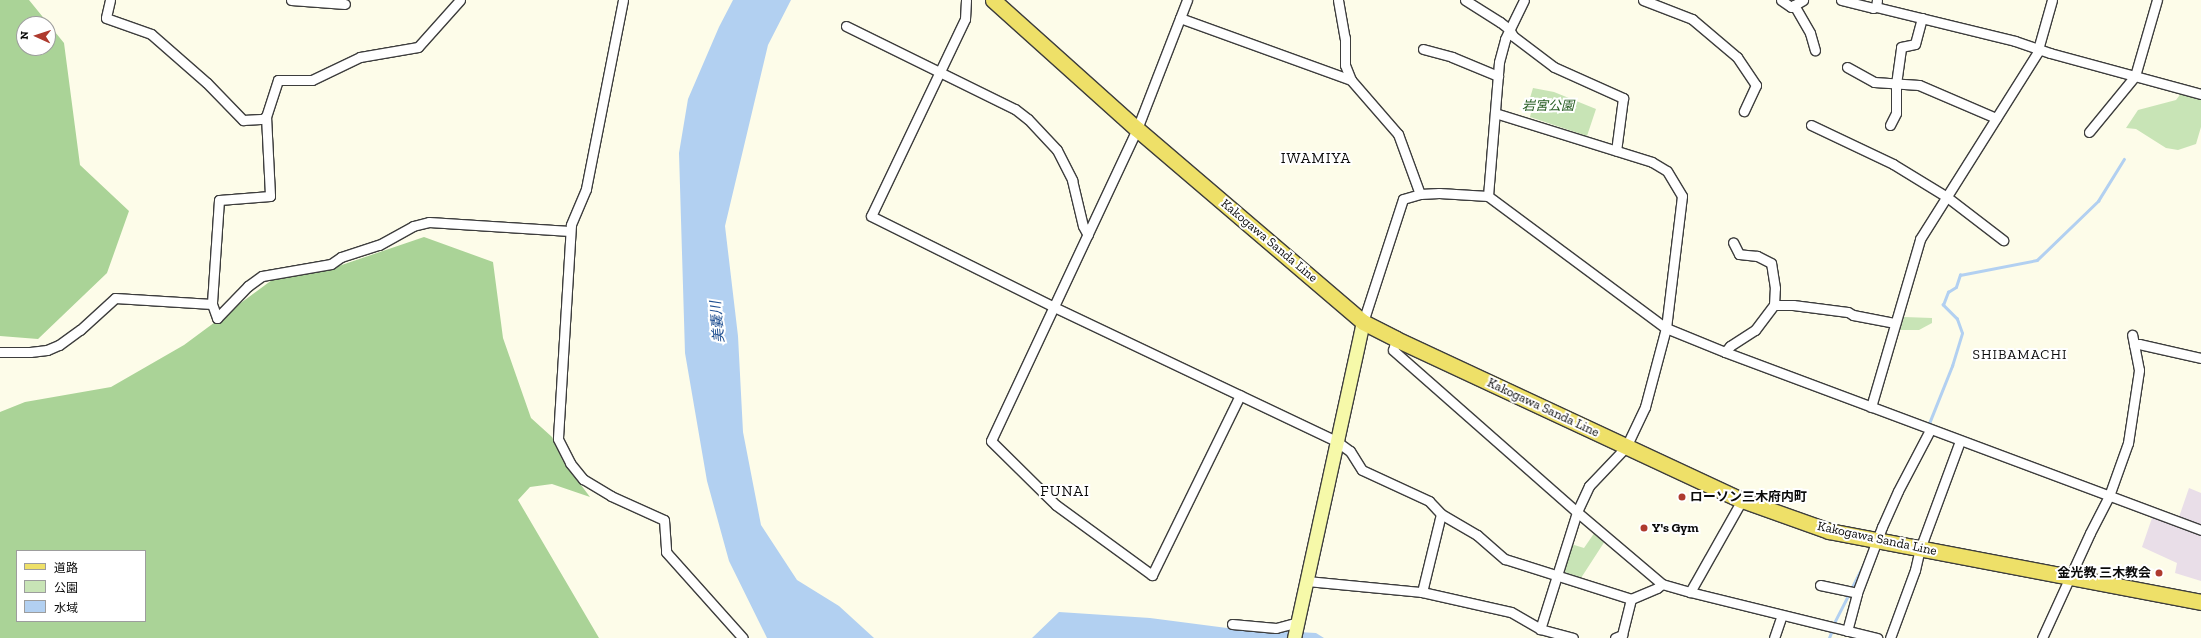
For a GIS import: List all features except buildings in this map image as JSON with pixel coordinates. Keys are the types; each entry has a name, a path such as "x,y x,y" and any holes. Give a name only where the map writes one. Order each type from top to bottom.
{"main road":[{"name":"Kakogawa Sanda Line","path":"993,0 1137,129 1363,322 1396,339 1742,500 1829,531 2201,602"}],"street":[{"path":"110,0 106,18 151,34 207,83 243,120 265,119 266,116"},
{"path":"291,0 299,2 345,4"},
{"path":"460,0 418,47 360,57 312,80 278,80 266,116 270,196 219,200 212,304 217,318 248,286 262,276 331,264 341,257 379,245 413,226 429,222 570,232"},
{"path":"623,0 586,189 570,225 558,439 561,448 583,480 611,496 664,520 666,552 743,638"},
{"path":"966,0 965,19 871,216 1054,307 1336,441 1350,451 1362,470 1430,501 1441,514 1477,535 1505,559 1631,599 1657,588 1662,584"},
{"path":"1187,0 1137,129 991,441 1056,505 1152,575 1240,395"},
{"path":"1338,0 1345,38 1345,65 1351,80 1398,134 1420,194"},
{"path":"1465,0 1509,29 1513,36 1554,67 1623,98 1616,151"},
{"path":"1488,196 1499,62 1509,29 1524,0"},
{"path":"1643,0 1692,19 1737,57 1756,85 1744,111"},
{"path":"1781,0 1791,7 1803,0"},
{"path":"1841,0 1877,4 1922,18 2201,94"},
{"path":"1871,407 1920,239 2040,49 2052,0"},
{"path":"2089,132 2135,76 2157,0"},
{"path":"1794,5 1810,33 1815,50"},
{"path":"1180,18 1351,80"},
{"path":"1890,125 1896,113 1896,84 1901,47 1915,44 1922,18"},
{"path":"846,26 1015,109 1028,119 1057,150 1072,180 1083,226 1088,235"},
{"path":"1423,49 1452,57 1498,76"},
{"path":"1847,67 1874,82 1919,85 1996,118"},
{"path":"1495,113 1652,162 1667,171 1682,196 1666,328 1645,407 1626,447 1589,486 1577,512 1540,629"},
{"path":"1811,125 1893,164 1947,197 2003,240"},
{"path":"1294,638 1363,322 1404,199 1420,194 1439,193 1488,196 1666,328 1725,352 1960,441 2201,530"},
{"path":"1725,352 1730,346 1755,330 1774,305 1775,288 1771,263 1757,256 1739,254 1733,242"},
{"path":"0,352 30,352 47,350 59,345 80,330 115,298 212,304"},
{"path":"1774,305 1793,305 1848,312 1853,316 1895,323"},
{"path":"2042,638 2110,496 2128,443 2139,370 2132,335"},
{"path":"1396,339 1393,350 1577,512 1662,584 1877,638"},
{"path":"2134,345 2139,344 2201,358"},
{"path":"1847,631 1857,593 1877,540 1927,428"},
{"path":"1890,638 1915,570 1920,549 1960,441"},
{"path":"1690,592 1742,500"},
{"path":"1422,592 1441,514"},
{"path":"1307,581 1422,592 1511,612 1540,629 1573,638"},
{"path":"1820,585 1857,593"},
{"path":"1615,638 1622,635 1631,599"},
{"path":"1774,638 1782,615"},
{"path":"1232,624 1276,628 1298,622"}],"shaded area":[{"path":"2189,488 2201,493 2201,525 2179,517"},
{"path":"2153,515 2201,533 2201,581 2175,573 2177,563 2142,547"}],"green space":[{"path":"0,0 29,0 42,16 16,16 16,56 56,56 56,33 64,43 80,165 129,211 107,273 38,339 0,336"},
{"name":"岩宮公園","path":"1533,88 1554,92 1596,109 1587,136 1530,117 1532,109 1527,108"},
{"path":"2182,92 2201,97 2201,127 2196,144 2178,150 2166,148 2136,129 2126,128 2138,110 2176,100"},
{"path":"424,237 493,262 503,338 531,418 552,437 563,461 590,497 552,484 530,487 518,500 599,638 0,638 0,412 25,402 111,387 184,345 272,280 330,269"},
{"path":"1904,317 1932,318 1932,323 1919,330 1900,330"},
{"path":"1595,532 1605,541 1581,578 1562,571 1571,544 1584,548"}],"water":[{"name":"美嚢川","path":"733,0 791,0 768,45 725,226 738,336 743,432 761,525 797,580 839,606 874,638 767,638 729,561 707,481 685,353 679,153 688,99 719,27"},
{"path":"1059,612 1150,618 1227,628 1316,633 1324,638 1032,638"}],"waterway":[{"path":"1928,426 1952,366 1962,333 1957,319 1943,305 1948,292 1956,287 1960,275 2037,260 2098,201 2124,159"},
{"path":"1851,589 1864,563"},
{"path":"1833,625 1849,593"},
{"path":"1829,638 1832,630"}],"place":[{"name":"ローソン三木府内町","path":"1682,497"},
{"name":"Y's Gym","path":"1644,528"},
{"name":"金光教 三木教会","path":"2159,573"}],"district":[{"name":"IWAMIYA","path":"1316,159"},
{"name":"SHIBAMACHI","path":"2020,355"},
{"name":"FUNAI","path":"1065,492"}]}
